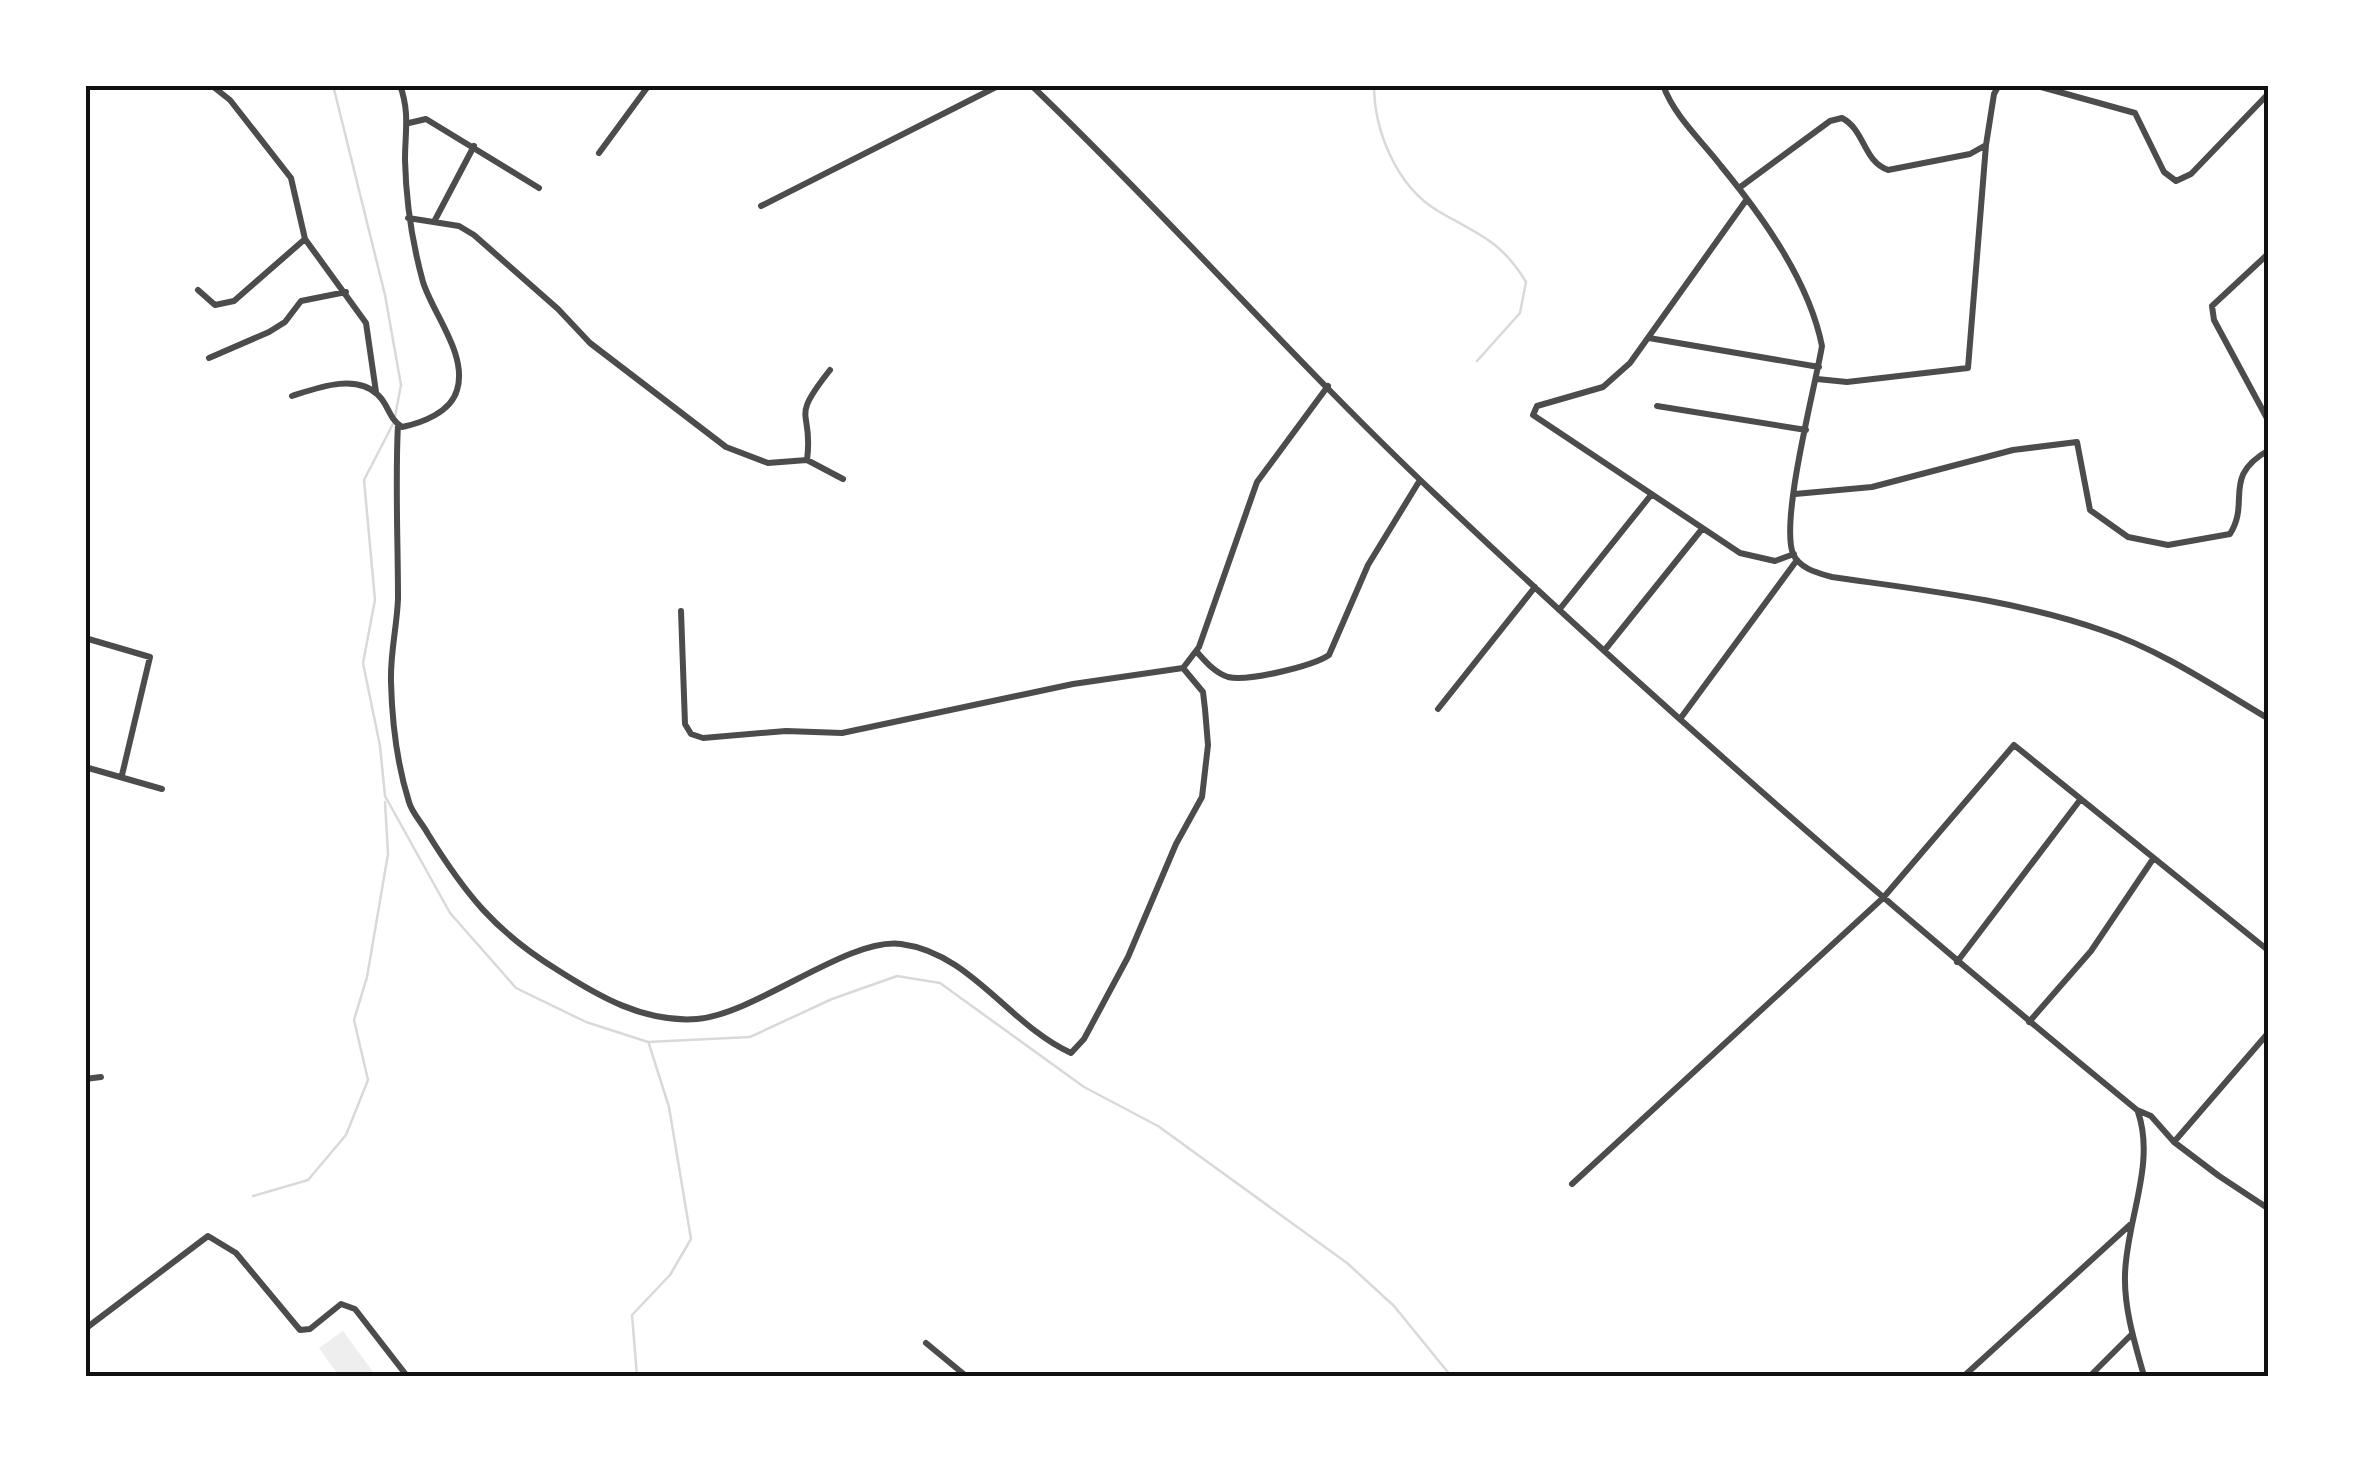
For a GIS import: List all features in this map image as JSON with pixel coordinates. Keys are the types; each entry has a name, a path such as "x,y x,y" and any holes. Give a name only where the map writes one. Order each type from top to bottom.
{"street":[{"path":"211,85 230,100 291,178 305,238 366,323 376,392 400,426 394,507 398,599 391,680 398,756 410,806 455,879 494,926 612,1003 657,1016 694,1019 720,1014 844,959 896,943 958,965 1010,1014 1071,1053 1084,1038 1128,957 1176,844 1202,797 1208,745 1203,692 1183,668"},
{"path":"400,85 409,123 405,156 408,218 424,285 458,369 458,390 448,406 400,426"},
{"path":"525,85 533,85"},
{"path":"599,153 649,85"},
{"path":"760,206 1000,85"},
{"path":"1031,85 1130,180 1420,480 1680,720 1957,962 2138,1110 2151,1116 2174,1142 2268,1205"},
{"path":"1664,85 1675,110 1747,200 1818,324 1822,346 1795,494 1795,557 1680,720"},
{"path":"1816,379 1847,382 1968,368 1986,145 1999,85"},
{"path":"2034,85 2135,113 2164,172 2176,180 2191,174 2269,93"},
{"path":"1739,188 1830,121 1842,118 1858,132 1872,160 1888,170 1970,154 1986,145"},
{"path":"409,123 426,119 539,188"},
{"path":"435,220 474,146"},
{"path":"1747,200 1630,362 1602,387 1537,406 1533,415 1702,529 1759,560 1795,557 1810,571 1832,577 2015,608 2104,630 2174,662 2269,719"},
{"path":"408,218 435,220 474,236 558,308 590,343 726,447 768,463 807,460 843,479"},
{"path":"198,290 215,305 234,301 305,238"},
{"path":"2269,253 2212,306 2214,320 2269,422"},
{"path":"209,358 285,322 301,300 346,292"},
{"path":"1648,338 1818,367"},
{"path":"807,460 805,401 830,370"},
{"path":"292,396 339,384 376,392"},
{"path":"681,611 686,724 691,734 703,738 786,731 842,733 1073,684 1183,668 1196,652 1257,482 1328,386"},
{"path":"1657,406 1806,430"},
{"path":"1795,494 1872,487 2013,450 2077,442 2090,510 2128,537 2168,545 2230,534 2240,477 2250,462 2269,450"},
{"path":"1196,652 1229,677 1250,678 1318,662 1329,655 1368,565 1420,480"},
{"path":"1559,610 1650,495"},
{"path":"1604,651 1702,529"},
{"path":"1438,709 1535,587"},
{"path":"85,638 150,656 122,776"},
{"path":"1572,1184 1883,898 2014,745 2269,952"},
{"path":"85,767 162,789"},
{"path":"1957,962 2080,800"},
{"path":"2030,1022 2091,951 2153,859"},
{"path":"2174,1142 2269,1032"},
{"path":"85,1079 101,1077"},
{"path":"2138,1110 2144,1134 2124,1276 2132,1334 2144,1376"},
{"path":"1964,1376 2132,1223"},
{"path":"85,1329 208,1236 236,1253 300,1330 310,1329 341,1304 355,1309 407,1376"},
{"path":"2090,1376 2132,1334"},
{"path":"926,1343 966,1376"}],"shaded area":[{"path":"343,1331 376,1376 339,1376 319,1348"}],"waterway":[{"path":"333,85 385,295 401,385 394,422 364,480 375,600 363,663 380,746 385,796 450,913 516,988 586,1022 648,1042 750,1037 832,999 897,976 940,983 1084,1087 1158,1126 1347,1263 1394,1306 1451,1376"},
{"path":"1374,85 1383,138 1410,187 1438,211 1497,247 1526,282 1520,313 1477,361"},
{"path":"253,1196 308,1180 346,1135 368,1080 354,1020 367,977 388,854 385,802"},
{"path":"637,1376 632,1315 670,1275 691,1239 669,1107 649,1044"}]}
